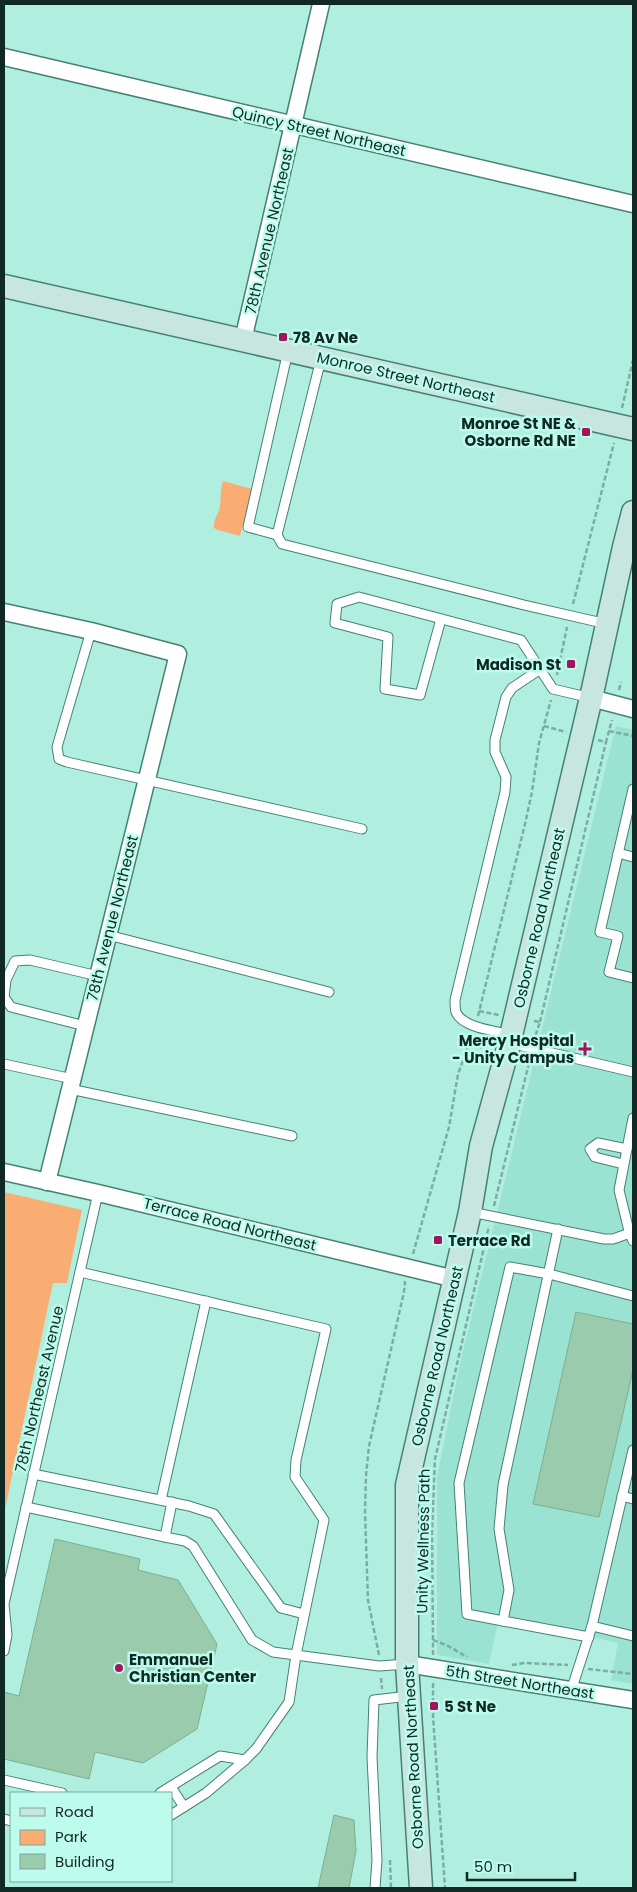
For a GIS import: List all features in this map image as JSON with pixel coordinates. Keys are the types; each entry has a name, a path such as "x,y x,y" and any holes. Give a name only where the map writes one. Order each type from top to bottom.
{"street":[{"name":"78th Avenue Northeast","path":"244,340 321,4"},
{"name":"Quincy Street Northeast","path":"4,57 633,204"},
{"name":"Monroe Street Northeast","path":"4,286 626,427"},
{"name":"Osborne Road Northeast","path":"421,1888 407,1664 407,1485 455,1278 481,1214 481,1146 510,1039 607,624 628,548 633,512"},
{"path":"4,612 91,631"},
{"name":"78th Avenue Northeast","path":"47,1182 178,654 91,631"},
{"path":"591,698 633,709"},
{"name":"Terrace Road Northeast","path":"4,1172 455,1278"},
{"name":"5th Street Northeast","path":"407,1664 633,1700"}],"lane":[{"path":"277,535 248,527 288,350"},
{"path":"321,358 277,535 282,544 607,624"},
{"path":"441,619 420,695 385,689 388,637 335,623 337,604 359,597 522,640 554,689 591,698"},
{"path":"91,631 57,747 59,758 67,762 362,829"},
{"path":"540,670 512,688 506,697 495,740 495,752 506,777 505,792 455,1000 456,1013 464,1022 510,1039 633,1072"},
{"path":"633,789 631,809 618,853 600,932 618,936 609,972 633,978"},
{"path":"618,853 633,856"},
{"path":"108,935 329,992"},
{"path":"85,1026 11,1006 4,997 6,980 15,960 30,960 98,976"},
{"path":"4,1064 72,1084 292,1136"},
{"path":"481,1214 604,1238 631,1237 619,1190 633,1118"},
{"path":"623,1164 595,1156 590,1149 598,1143 627,1149"},
{"name":"78th Northeast Avenue","path":"4,1651 7,1635 4,1604 98,1193"},
{"path":"503,1621 509,1590 499,1529 503,1485 558,1229"},
{"path":"588,1636 466,1614 460,1483 510,1267 549,1274 633,1296"},
{"path":"80,1272 326,1329 296,1460 295,1477 324,1520 296,1655 289,1702 256,1749 245,1760 206,1793 172,1814"},
{"path":"161,1500 206,1301"},
{"path":"571,1691 592,1626 633,1450"},
{"path":"33,1474 172,1502 214,1514 281,1608 304,1614"},
{"path":"622,1496 633,1499"},
{"path":"165,1537 172,1502"},
{"path":"26,1507 165,1537 193,1546 252,1640 273,1652 380,1666 407,1664"},
{"path":"592,1626 633,1636"},
{"path":"375,1888 377,1860 372,1757 374,1700 409,1696"},
{"path":"162,1792 220,1756 245,1760"},
{"path":"4,1780 58,1792"},
{"path":"171,1787 184,1807"}],"path":[{"path":"382,1699 379,1647 368,1600 365,1513 369,1446 404,1292 404,1282 449,1127 458,1074 475,1026 518,851 532,792 539,742 554,689 570,616 626,427 633,360"},
{"path":"609,731 633,736"},
{"path":"540,1022 606,742"},
{"name":"Unity Wellness Path","path":"445,1888 433,1716 432,1533 436,1459 476,1276 481,1214 529,1063"},
{"path":"434,1640 466,1657 474,1658"},
{"path":"510,1665 525,1663 579,1666 592,1670 633,1674"},
{"path":"389,1851 391,1888"}],"shaded area":[{"name":"Mercy Hospital - Unity Campus","path":"616,726 633,730 633,1684 611,1680 618,1643 499,1616 489,1664 437,1655 437,1477 459,1368"}],"green space":[{"path":"223,481 252,489 240,536 214,528 220,507"},
{"path":"4,1192 82,1210 67,1283 53,1283 4,1514"}],"building":[{"path":"576,1312 633,1324 633,1370 599,1517 533,1504"},
{"name":"Emmanuel Christian Center","path":"55,1539 140,1559 138,1570 178,1580 217,1644 197,1729 143,1763 95,1752 89,1779 4,1759 4,1692 19,1696"},
{"path":"334,1815 354,1820 356,1851 349,1888 318,1888"}],"place":[{"name":"78 Av Ne","path":"283,337"},
{"name":"Monroe St NE & Osborne Rd NE","path":"586,432"},
{"name":"Madison St","path":"571,664"},
{"name":"Mercy Hospital - Unity Campus","path":"585,1049"},
{"name":"Terrace Rd","path":"438,1240"},
{"name":"Emmanuel Christian Center","path":"119,1668"},
{"name":"5 St Ne","path":"434,1706"}]}
